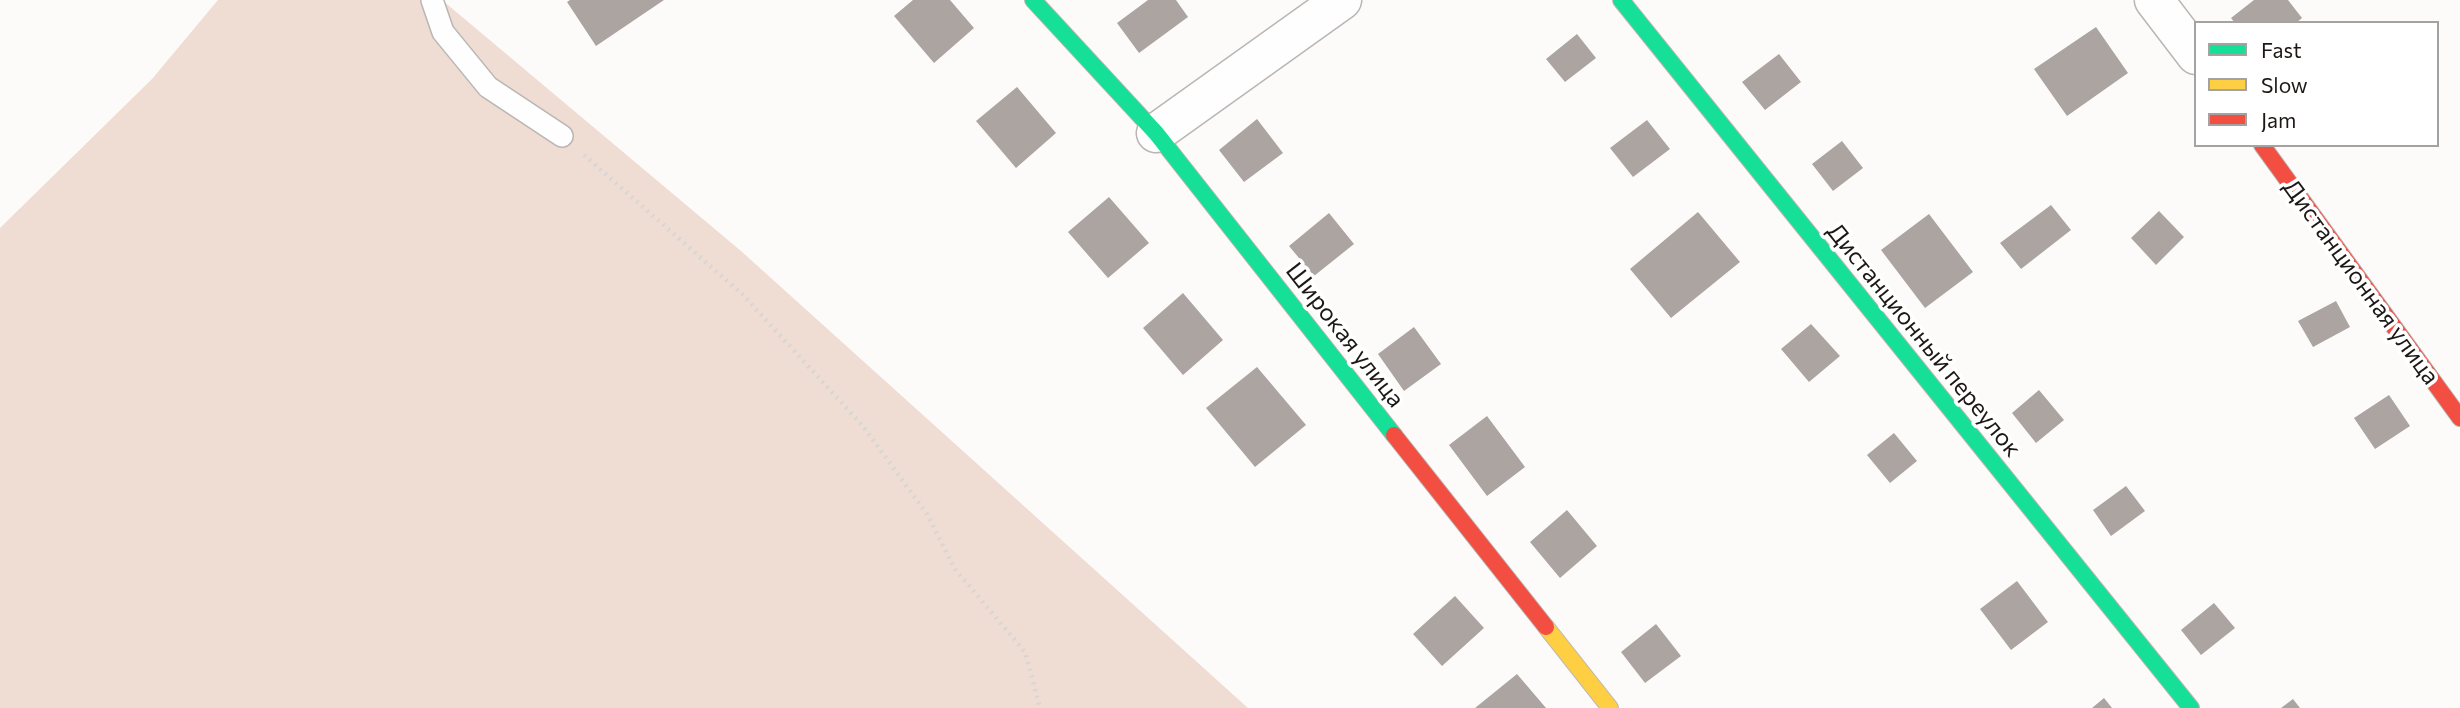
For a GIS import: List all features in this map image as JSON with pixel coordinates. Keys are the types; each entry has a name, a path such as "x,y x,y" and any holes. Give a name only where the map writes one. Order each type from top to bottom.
{"street":[{"name":"Широкая улица","path":"1033,0 1156,133 1610,708"},
{"path":"1156,133 1342,0"},
{"name":"Дистанционный переулок","path":"1621,0 2191,708"},
{"path":"2154,0 2194,52"},
{"name":"Дистанционная улица","path":"2263,147 2460,418"}],"lane":[{"path":"432,0 443,32 488,87 562,136"}],"path":[{"path":"562,136 743,294 862,425 927,514 955,569 1025,652 1040,708"}],"shaded area":[{"path":"218,0 442,0 741,251 1248,708 0,708 0,228 152,79"}],"building":[{"path":"664,0 596,46 567,2"},
{"path":"913,0 950,0 974,28 934,63 894,16"},
{"path":"1148,0 1176,0 1188,17 1139,53 1117,23"},
{"path":"2254,0 2288,0 2302,18 2298,21 2233,21 2231,18"},
{"path":"2096,27 2128,73 2067,116 2034,69"},
{"path":"1577,34 1596,58 1565,82 1546,59"},
{"path":"1779,54 1801,82 1765,110 1742,82"},
{"path":"1017,87 1056,133 1016,168 976,121"},
{"path":"1257,119 1283,153 1244,182 1219,150"},
{"path":"1647,120 1670,149 1633,177 1610,148"},
{"path":"1842,141 1863,168 1833,191 1812,164"},
{"path":"1109,197 1149,243 1108,278 1068,232"},
{"path":"2051,205 2071,230 2021,269 2000,243"},
{"path":"2159,211 2184,237 2156,265 2131,238"},
{"path":"1698,212 1740,262 1671,318 1630,269"},
{"path":"1329,213 1354,244 1314,276 1289,246"},
{"path":"1929,214 1973,272 1925,308 1881,250"},
{"path":"1183,293 1223,340 1183,375 1143,328"},
{"path":"2336,301 2350,327 2313,347 2298,321"},
{"path":"1811,324 1840,356 1809,382 1781,349"},
{"path":"1414,327 1441,364 1404,391 1378,354"},
{"path":"1257,367 1306,425 1255,467 1206,408"},
{"path":"2039,390 2064,420 2036,443 2012,413"},
{"path":"2389,395 2410,426 2375,449 2354,418"},
{"path":"1487,416 1525,467 1487,496 1449,445"},
{"path":"1894,433 1917,461 1890,483 1867,455"},
{"path":"2126,486 2145,511 2111,536 2093,510"},
{"path":"1567,510 1597,546 1560,578 1530,542"},
{"path":"2017,581 2048,622 2011,650 1980,609"},
{"path":"1455,596 1484,628 1442,666 1413,634"},
{"path":"2214,603 2235,628 2201,655 2181,630"},
{"path":"1656,624 1681,656 1645,683 1621,652"},
{"path":"1517,674 1546,708 1475,708"},
{"path":"2104,698 2112,708 2092,708"},
{"path":"2293,699 2300,708 2281,708"}],"traffic: fast":[{"path":"1033,0 1156,133 1394,435"},
{"path":"1621,0 2191,708"}],"traffic: slow":[{"path":"1546,627 1610,708"}],"traffic: jam":[{"path":"2263,147 2460,418"},
{"path":"1394,435 1546,627"}]}
